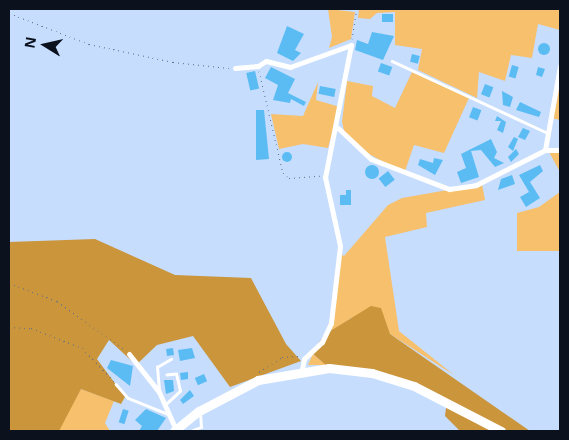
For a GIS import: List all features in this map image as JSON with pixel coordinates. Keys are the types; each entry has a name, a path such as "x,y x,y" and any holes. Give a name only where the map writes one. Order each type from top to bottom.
{"main road":[{"path":"174,429 199,411 258,380 302,369 348,369 391,378 447,400 501,431"}],"street":[{"path":"235,68 258,66 266,61 290,67 352,45 338,128 326,177 340,246 331,324 322,342 304,359 302,369"},
{"path":"545,150 546,132 560,66"},
{"path":"338,128 371,158 450,189 476,185 545,150 560,150"},
{"path":"130,354 159,392 166,404 174,429"}],"lane":[{"path":"392,60 546,132"},
{"path":"159,392 157,367 172,359"},
{"path":"166,404 180,391 176,374 167,375"},
{"path":"116,384 128,398 170,414"},
{"path":"174,429 190,431 201,426 199,411"}],"path":[{"path":"352,45 357,9"},
{"path":"9,13 96,46 188,65 235,68"},
{"path":"258,66 283,173 290,178 326,177"},
{"path":"9,283 57,300 130,354"},
{"path":"9,326 31,328 82,348 116,384"}],"shaded area":[{"path":"328,9 355,12 351,39 329,48 332,37"},
{"path":"359,9 560,9 560,30 538,24 532,58 511,55 505,81 479,72 477,98 418,70 422,49 395,45 395,12 377,13 370,19 358,18"},
{"path":"412,72 469,98 444,153 414,145 405,171 400,171 360,149 345,135 342,122 347,81 373,86 372,96 395,108"},
{"path":"560,74 560,120 551,118"},
{"path":"318,82 316,100 340,107 328,148 303,144 279,149 271,114 303,116"},
{"path":"549,152 560,153 560,172"},
{"path":"482,184 485,200 426,213 427,227 385,237 399,331 454,375 390,334 351,318 331,333 341,254 344,256 388,205 402,198"},
{"path":"560,192 560,251 517,251 517,213 539,207"},
{"path":"95,239 175,275 251,278 286,344 301,361 230,387 193,336 157,345 136,365 109,340 97,359 125,397 121,404 81,389 59,431 9,431 9,242"},
{"path":"371,306 381,308 390,334 530,431 460,431 445,416 447,400 414,386 329,368 311,352 327,333"},
{"path":"313,354 326,365 308,365"},
{"path":"81,389 114,401 105,423 110,431 57,430"}],"building":[{"path":"382,14 393,14 393,22 382,22"},
{"path":"287,26 304,34 295,50 301,53 293,61 277,53"},
{"path":"372,32 394,36 383,60 355,50 357,40 368,44"},
{"path":"542,43 546,43 550,49 546,55 542,55 538,51 538,47"},
{"path":"412,54 420,56 418,64 410,62"},
{"path":"381,63 392,67 389,76 378,71"},
{"path":"512,65 519,67 515,78 509,77"},
{"path":"271,67 295,79 288,93 306,102 304,106 291,99 290,103 273,100 278,85 265,78"},
{"path":"538,67 545,69 542,77 536,75"},
{"path":"255,71 259,89 250,91 246,73"},
{"path":"485,84 493,87 489,97 481,94"},
{"path":"320,86 336,89 334,97 318,94"},
{"path":"502,91 513,97 510,107 503,105"},
{"path":"520,102 541,112 539,117 516,110"},
{"path":"473,107 481,110 477,120 469,117"},
{"path":"256,110 264,110 269,159 256,160"},
{"path":"497,116 506,122 503,133 497,130 501,121 495,121"},
{"path":"523,128 530,131 525,140 518,137"},
{"path":"514,137 518,139 513,151 508,147"},
{"path":"491,139 497,152 494,158 504,163 495,167 481,150 471,151 479,177 461,183 457,172 466,168 461,154"},
{"path":"516,149 519,154 511,162 508,157"},
{"path":"285,152 289,152 292,157 291,161 285,162 282,159 282,155"},
{"path":"434,158 443,160 435,175 418,165 420,159 433,163"},
{"path":"372,165 377,167 379,172 377,177 372,179 367,177 365,172 367,167"},
{"path":"540,165 543,171 530,182 540,198 526,207 520,197 529,192 519,175"},
{"path":"388,171 395,180 385,187 379,178"},
{"path":"512,175 515,184 498,190 501,179"},
{"path":"346,190 351,190 351,205 340,205 340,195 346,195"},
{"path":"173,348 174,355 167,356 166,349"},
{"path":"192,348 195,358 180,361 178,350"},
{"path":"111,360 133,366 130,386 107,368"},
{"path":"188,372 188,379 181,380 180,373"},
{"path":"204,374 207,381 198,385 195,378"},
{"path":"164,380 173,380 174,391 166,394"},
{"path":"190,390 194,396 183,404 180,400"},
{"path":"123,409 129,411 124,424 119,422"},
{"path":"146,409 166,418 157,431 139,431 142,426 135,420"}]}
